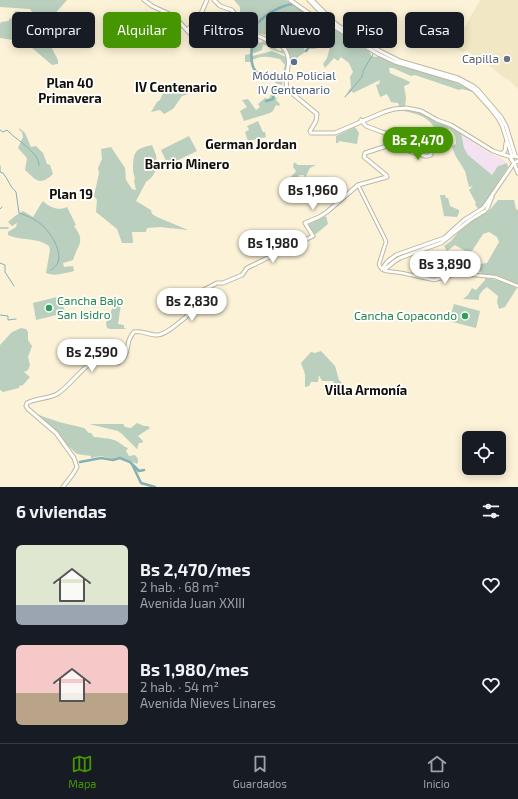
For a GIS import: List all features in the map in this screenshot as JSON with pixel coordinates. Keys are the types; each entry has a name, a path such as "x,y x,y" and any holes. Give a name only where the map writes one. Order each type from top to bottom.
{"main road":[{"path":"144,0 152,6 174,16 189,32"},
{"path":"187,30 199,18 207,0"},
{"path":"214,0 220,6 234,12"},
{"path":"290,0 307,12"},
{"path":"309,0 320,12"},
{"path":"312,0 337,25 386,54 400,61 458,78 478,90 501,117 506,126 517,172 508,169"},
{"path":"335,27 378,54 395,62 451,78 466,85 478,94 502,125 515,160"},
{"path":"258,35 280,45 287,52 290,63 286,84 287,89 318,116 310,131 311,133 335,133 362,120 394,109 402,108 416,110 456,127 492,151 515,160"},
{"path":"63,487 75,470 76,463 56,433 26,408 27,403 56,394 90,364 100,359 118,363 127,352 129,338 134,332 140,331 153,335 159,335 186,317 188,314 186,303 188,298 217,283 223,283 242,275 247,268 313,236 306,223 327,212 358,185 387,177 364,157 365,153 390,145 428,156 432,153 427,146 366,126 362,120"},
{"path":"502,154 506,149 506,139"},
{"path":"382,269 387,262 396,255 444,238 464,220 485,209 494,191 515,160"}],"street":[{"path":"358,185 386,242 379,262 382,269 434,280 453,275 488,276 518,286"}],"shaded area":[{"path":"480,0 518,0 518,89 508,79 507,80 479,57 477,59 468,51 462,52 456,48 464,48 464,29"},
{"path":"461,133 487,152 507,163 501,164 492,175 468,155 464,148"}],"green space":[{"path":"0,0 67,0 56,12 32,12 30,9 0,7"},
{"path":"234,0 286,0 302,12 266,12 266,35 258,33 258,12 240,12 240,7"},
{"path":"12,18 12,40 0,38 0,24 1,22 9,21 9,19"},
{"path":"335,30 343,34 343,48 364,48 370,52 371,56 379,56 402,65 451,80 473,92 462,89 459,90 389,68 390,73 410,82 404,86 406,98 405,106 399,106 398,103 391,102 387,94 380,97 376,85 379,84 380,80 353,93 352,91 345,97 351,87 350,77 353,72 349,63 341,57 338,61 334,58 325,68 323,64 327,58 330,48 335,48"},
{"path":"258,38 259,43 264,41 266,42 266,45 263,45 262,50 254,53 251,52 251,48 258,48"},
{"path":"32,48 52,48 58,60 58,64 52,65"},
{"path":"276,48 280,51 282,50 285,54 270,49"},
{"path":"287,48 304,48 305,52 298,57 294,63 290,60"},
{"path":"272,51 286,57 286,70 282,85 275,83 277,79 281,78 285,65 280,59 261,57 254,59 251,62 245,62 245,55 250,54 253,56"},
{"path":"191,85 192,93 182,96 173,109 164,114 160,110 151,112 160,100 163,93 168,89 177,86"},
{"path":"273,89 279,90 275,93 274,97 277,98 276,100 280,104 279,106 276,105 270,113 244,121 240,111 247,107 242,100 248,99 256,110 260,107 258,104 265,98 269,99"},
{"path":"397,110 422,113 439,120 461,133 464,148 468,155 492,175 498,166 507,163 508,167 484,205 478,209 469,190 473,186 469,187 465,171 455,155 452,146 456,144 453,132 449,129 437,135 432,124 424,117"},
{"path":"258,121 263,132 265,132 266,137 248,141 245,132 249,130 247,126"},
{"path":"355,127 359,133 357,144 339,141 336,143 336,136"},
{"path":"19,128 25,133 31,147 36,146 43,153 53,174 49,178 39,181 25,170 27,158 18,148 23,137"},
{"path":"189,136 197,151 168,165 161,150"},
{"path":"152,145 156,155 157,168 152,177 146,182 136,201 151,210 152,214 157,217 188,230 160,227 147,228 146,232 132,232 133,243 122,243 117,229 96,212 97,200 94,196 99,173 98,168 102,159 101,149 111,147 125,168 126,180 132,189 136,190 133,173 133,160 135,153 140,149"},
{"path":"294,162 298,165 316,165 310,168 305,178 304,175 299,175 297,182 294,184 292,182 293,179 291,182 290,180 296,171 293,167"},
{"path":"440,195 445,195 446,198 448,198 450,206 459,210 457,217 444,216"},
{"path":"498,200 514,200 516,209 518,210 518,285 498,276 482,274 479,270 479,264 487,263 499,242 497,237 489,232 483,234 472,251 467,252 455,245 447,251 444,246 451,241 461,229 474,219 488,212"},
{"path":"43,201 55,208 61,209 67,207 76,225 74,226 80,236 80,243 73,260 63,263 64,267 73,266 74,271 56,275 46,273 50,250 49,246 39,241 8,235 8,232 16,227 17,223 12,226 8,222 23,211 33,217"},
{"path":"326,216 328,224 314,234 309,224"},
{"path":"485,278 503,281 517,288 505,307 499,309 497,302 498,296 487,287 480,294 479,300 463,299 468,295 472,288 476,290"},
{"name":"Cancha Bajo San Isidro","path":"61,296 65,313 36,320 33,303"},
{"path":"122,297 118,324 124,325 124,328 127,329 107,328 106,323 115,302 118,302"},
{"name":"Cancha Copacondo","path":"454,304 480,311 476,328 449,321"},
{"path":"21,328 26,329 28,332 28,340 32,346 28,357 30,365 28,370 24,372 30,377 22,386 20,385 19,388 3,392 0,390 0,345 12,332"},
{"path":"321,351 335,366 339,380 344,385 341,391 336,387 333,381 322,381 319,375 318,382 311,382 309,386 305,387 305,374 301,363 311,352 315,353"},
{"path":"33,413 59,422 84,428 94,437 116,441 128,448 126,451 129,456 135,455 138,462 137,464 118,457 114,459 101,456 91,458 91,456 77,454 68,446 58,432"},
{"path":"137,423 150,428 138,436 143,441 142,443 139,443 137,449 118,431 89,424 123,424 125,427 131,428"}],"waterway":[{"path":"258,23 270,13 281,7 293,4 325,27 306,51"},
{"path":"251,48 253,67 259,74"},
{"path":"345,97 362,77 363,71 373,54"},
{"path":"266,101 273,99 275,89 279,90"},
{"path":"0,130 3,132 7,130 26,146 35,155 39,165"},
{"path":"0,166 0,172 3,173 16,192 19,213 32,218 48,231 58,249 58,261 56,266 51,270"},
{"path":"0,228 8,228"},
{"path":"0,263 5,265 5,272 14,286"},
{"path":"0,315 8,316 8,320 16,319"},
{"path":"80,462 101,458 113,460 120,458 130,462 139,471 144,470"},
{"path":"132,464 141,483 155,487"}],"place":[{"name":"Capilla","path":"507,59"},
{"name":"Módulo Policial IV Centenario","path":"294,62"},
{"name":"Cancha Bajo San Isidro","path":"49,308"},
{"name":"Cancha Copacondo","path":"465,316"}],"district":[{"name":"IV Centenario","path":"176,87"},
{"name":"Plan 40 Primavera","path":"70,90"},
{"name":"German Jordan","path":"251,144"},
{"name":"Barrio Minero","path":"187,164"},
{"name":"Plan 19","path":"71,194"},
{"name":"Villa Armonía","path":"366,390"}]}
